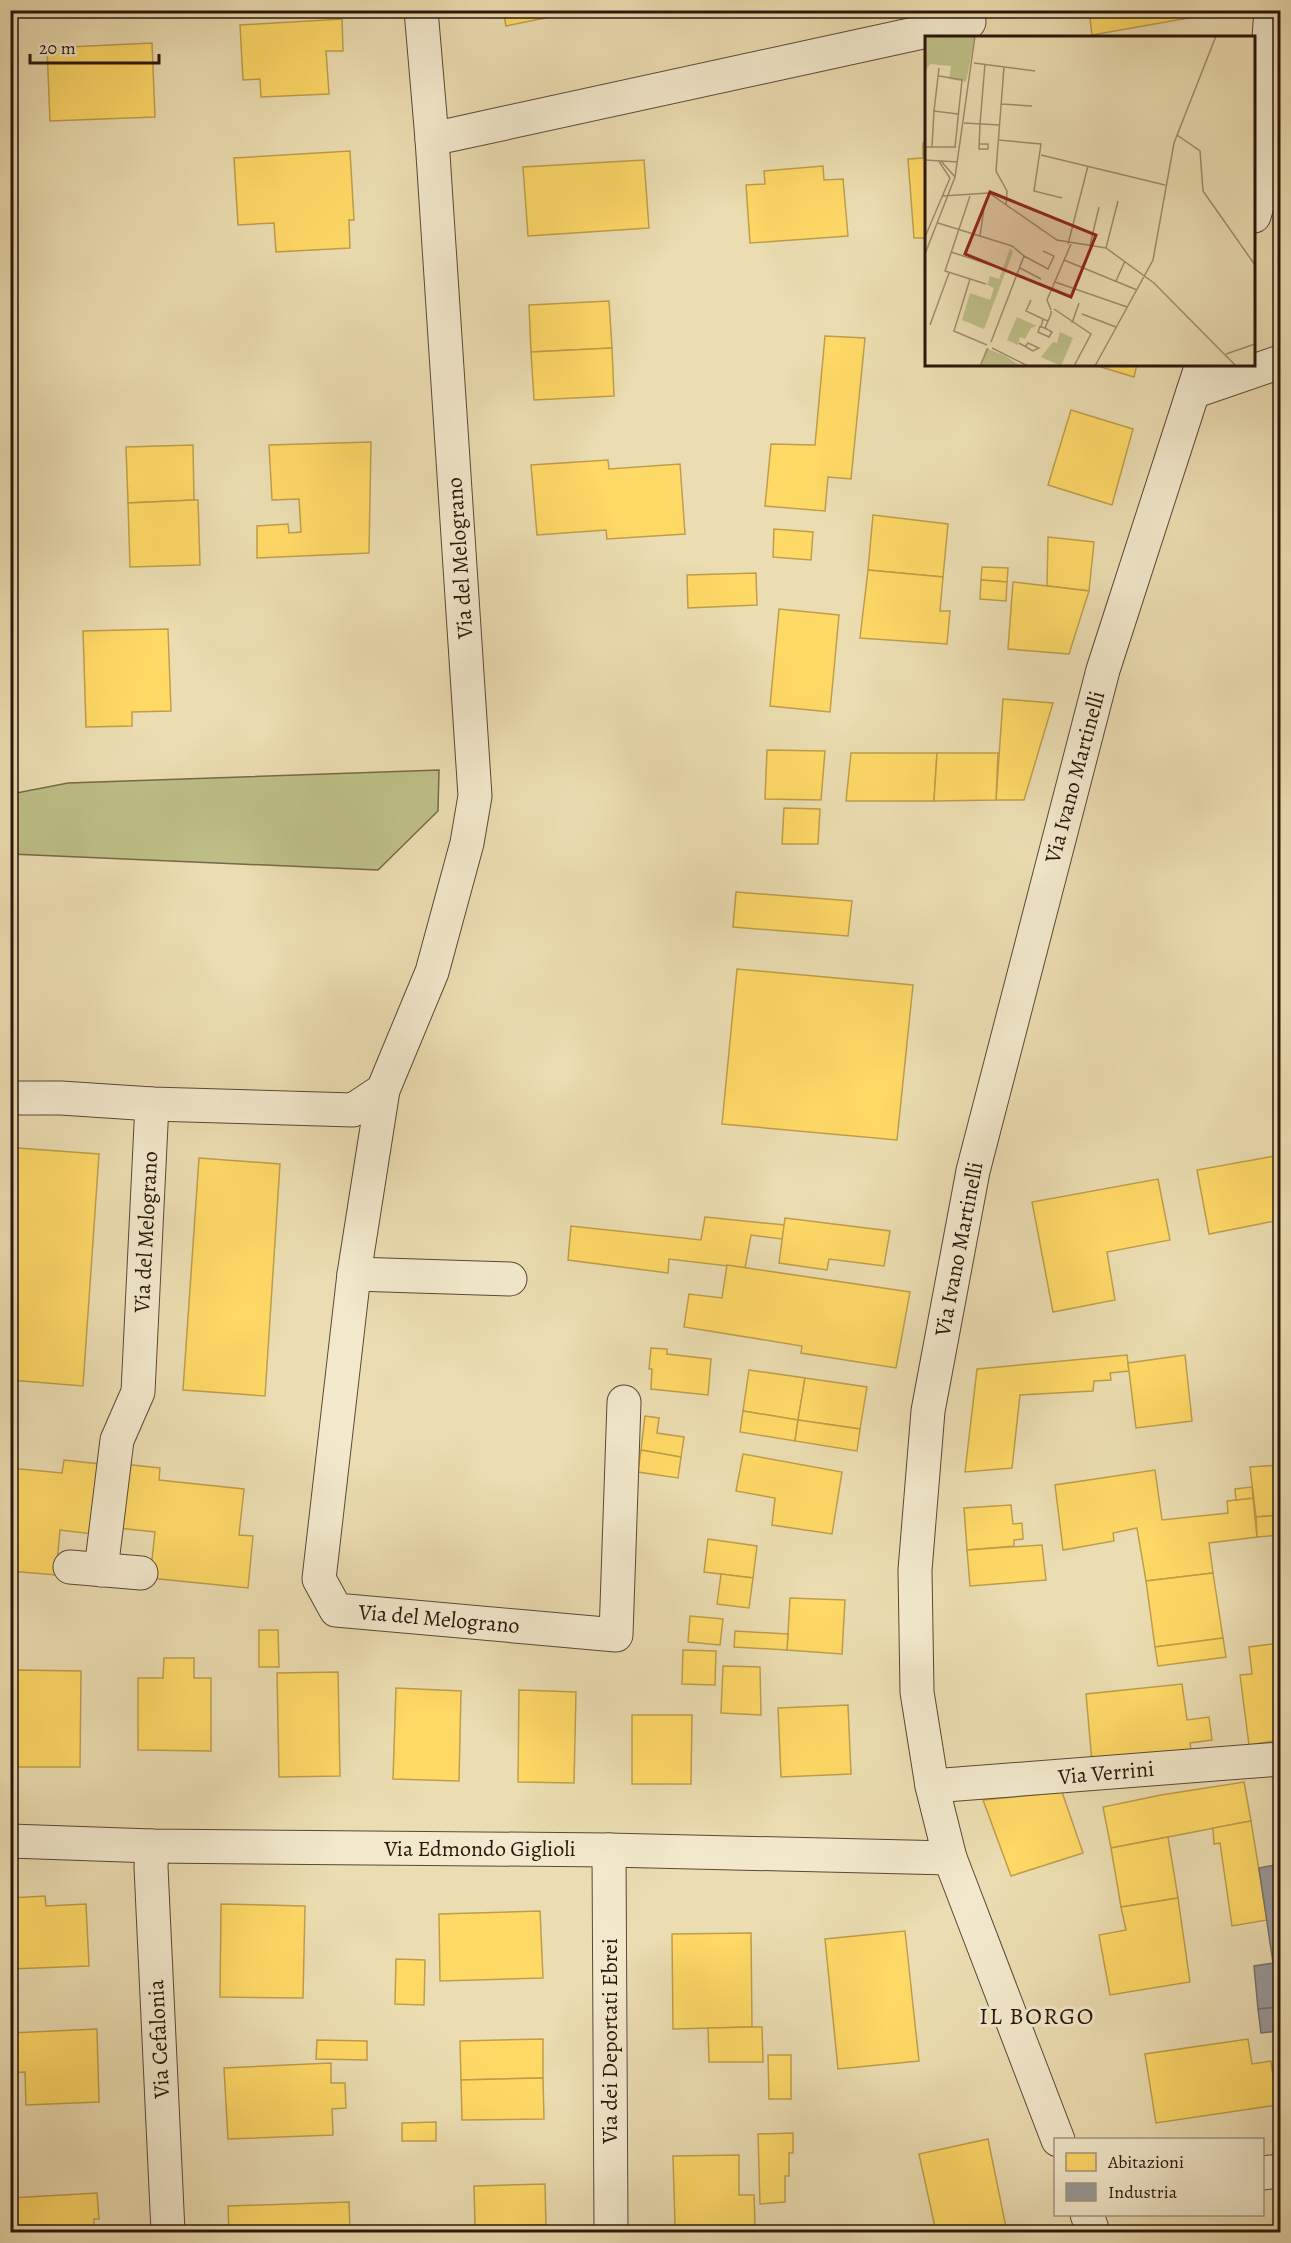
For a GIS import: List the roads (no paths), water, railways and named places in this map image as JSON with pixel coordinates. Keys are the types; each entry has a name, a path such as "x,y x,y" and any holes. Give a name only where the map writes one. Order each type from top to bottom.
{"street":[{"name":"Via del Melograno","path":"421,10 432,139 475,796 467,843 432,972 383,1090 354,1274 319,1579 336,1610 616,1635 624,1402"},
{"path":"1255,213 1271,10"},
{"path":"432,139 969,22"},
{"path":"1198,378 1281,362"},
{"name":"Via Ivano Martinelli","path":"1058,2138 950,1858 932,1786 917,1692 915,1570 928,1412 976,1160 1102,670 1198,378"},
{"path":"10,1098 352,1110 383,1090"},
{"name":"Via del Melograno","path":"141,1573 86,1568 117,1440 138,1392 152,1104"},
{"path":"354,1274 510,1279"},
{"name":"Via Verrini","path":"932,1786 1281,1759"},
{"name":"Via Edmondo Giglioli","path":"10,1841 152,1846 609,1850 950,1858"},
{"name":"Via Cefalonia","path":"152,1846 151,1867 168,2232"},
{"name":"Via dei Deportati Ebrei","path":"609,1850 612,2232"},
{"path":"1264,2173 1281,2171"},
{"path":"1088,2216 1093,2232"}],"district":[{"name":"IL BORGO","path":"1037,2016"}]}
